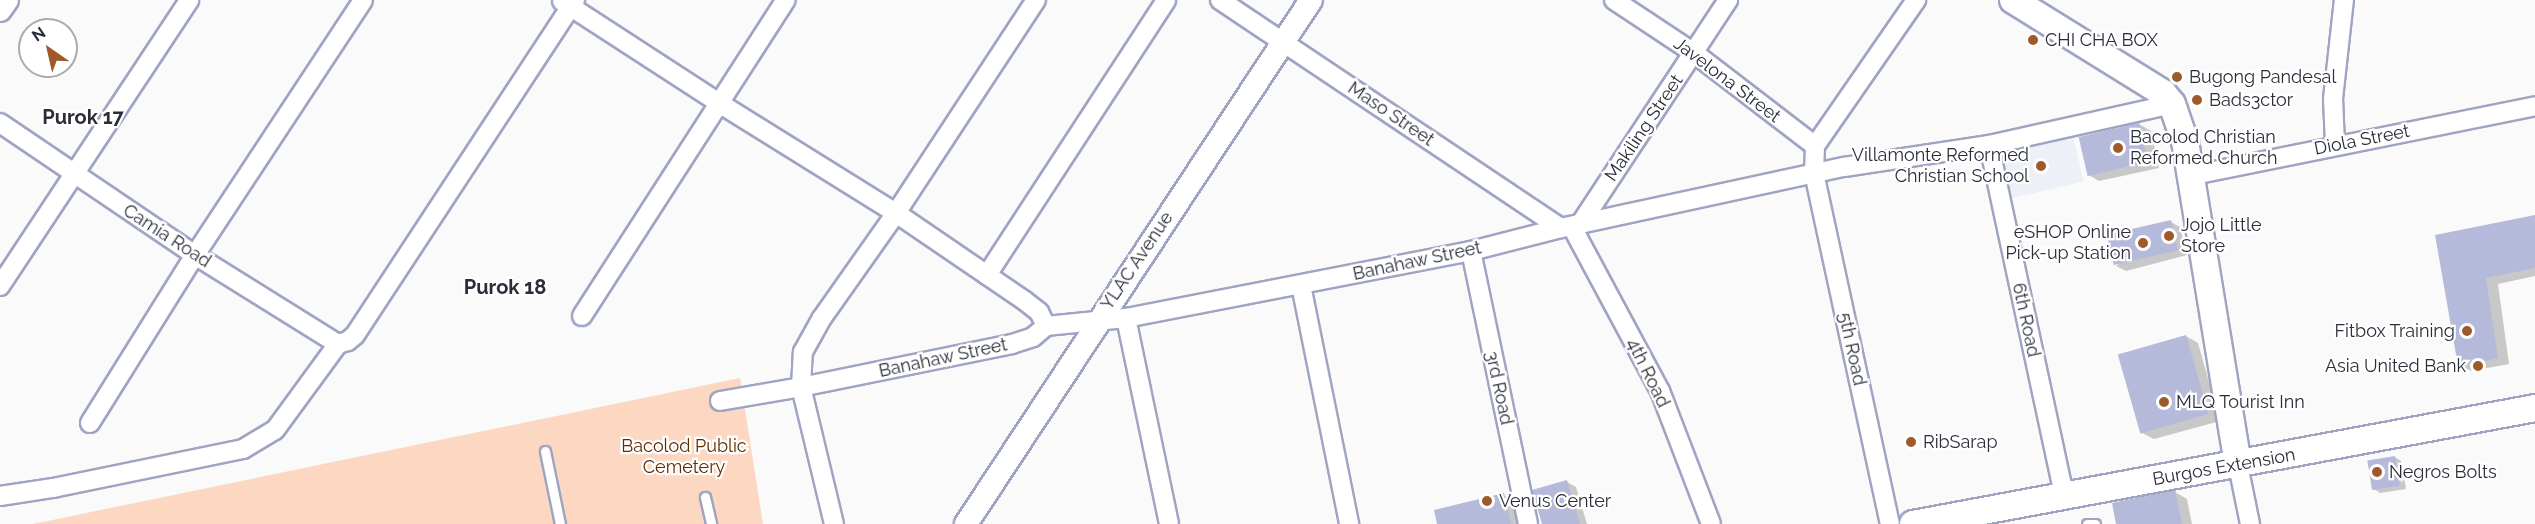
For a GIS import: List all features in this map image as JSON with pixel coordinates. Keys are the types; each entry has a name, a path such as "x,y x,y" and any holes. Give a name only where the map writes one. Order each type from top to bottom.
{"main road":[{"path":"2013,0 2163,93 2172,104 2185,141 2238,465"},
{"name":"Burgos Extension","path":"1913,524 2007,511 2064,496 2535,408"}],"street":[{"path":"0,10 7,0"},
{"path":"0,286 189,0"},
{"path":"90,423 195,255 363,0"},
{"path":"582,316 786,0"},
{"path":"834,524 801,387 803,352 840,291 896,213 1036,0"},
{"path":"987,275 1166,0"},
{"name":"Maso Street","path":"1220,0 1571,227"},
{"name":"YLAC Avenue","path":"966,524 1096,323 1311,0"},
{"name":"Javelona Street","path":"1614,0 1694,53 1815,146"},
{"name":"Makiling Street","path":"1571,227 1694,53 1728,0"},
{"path":"1814,173 1815,146 1916,0"},
{"path":"2335,144 2333,99 2344,0"},
{"path":"0,496 53,488 243,449 275,430 338,344 348,341 355,335 569,2 719,103 896,213 1039,312 1046,326"},
{"name":"Banahaw Street","path":"720,401 1012,344 1033,337 1046,326 1096,323 1301,285 1471,251 1814,173 1989,145 2172,104"},
{"name":"Diola Street","path":"2189,176 2335,144 2535,106"},
{"name":"Camia Road","path":"0,123 195,255 338,344"},
{"name":"6th Road","path":"1989,145 2064,496"},
{"name":"5th Road","path":"1814,173 1890,524"},
{"name":"4th Road","path":"1571,227 1660,391 1711,524"},
{"name":"3rd Road","path":"1471,251 1528,524"},
{"path":"1301,285 1349,524"},
{"path":"1126,318 1169,524"},
{"path":"2238,465 2250,524"}],"lane":[{"path":"545,451 560,524"},
{"path":"705,497 711,524"},
{"path":"2087,524 2095,524"}],"shaded area":[{"name":"Villamonte Reformed Christian School","path":"2072,132 2083,182 2009,199 1998,149"}],"green space":[{"name":"Bacolod Public Cemetery","path":"740,378 763,524 33,524"}],"building":[{"path":"2139,123 2148,162 2088,176 2079,137"},
{"path":"2535,215 2535,268 2486,278 2498,358 2458,366 2435,235"},
{"name":"eSHOP Online Pick-up Station","path":"2171,220 2178,250 2114,265 2107,235"},
{"path":"2186,335 2209,414 2140,433 2118,355"},
{"path":"2395,456 2400,486 2372,490 2367,460"},
{"path":"1567,480 1580,524 1542,524 1532,490"},
{"path":"2175,490 2182,524 2116,524 2112,503"},
{"name":"Venus Center","path":"1504,493 1511,524 1437,524 1434,510"}],"place":[{"name":"CHI CHA BOX","path":"2033,40"},
{"name":"Bugong Pandesal","path":"2177,77"},
{"name":"Bads3ctor","path":"2197,100"},
{"name":"Bacolod Christian Reformed Church","path":"2118,148"},
{"name":"Villamonte Reformed Christian School","path":"2041,166"},
{"name":"Jojo Little Store","path":"2169,236"},
{"name":"eSHOP Online Pick-up Station","path":"2143,243"},
{"name":"Fitbox Training","path":"2467,331"},
{"name":"Asia United Bank","path":"2478,366"},
{"name":"MLQ Tourist Inn","path":"2164,402"},
{"name":"RibSarap","path":"1911,442"},
{"name":"Negros Bolts","path":"2377,472"},
{"name":"Venus Center","path":"1487,501"}],"district":[{"name":"Purok 17","path":"83,117"},
{"name":"Purok 18","path":"505,287"}]}
